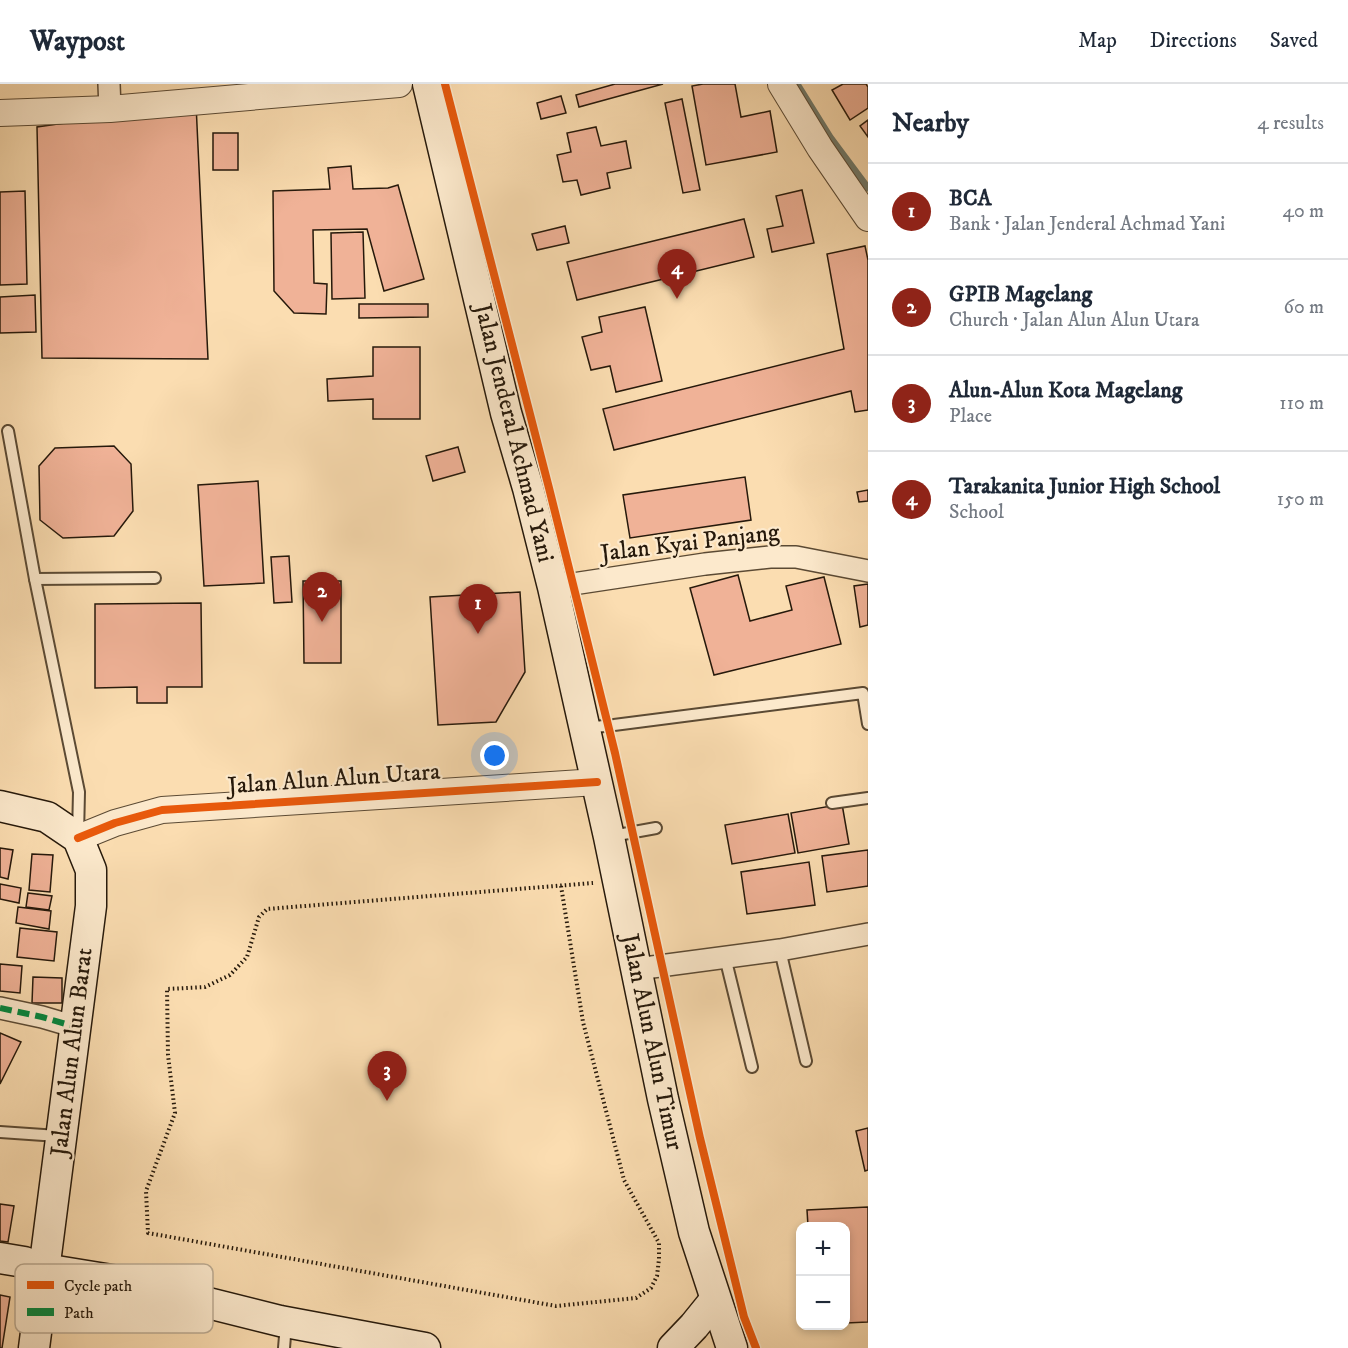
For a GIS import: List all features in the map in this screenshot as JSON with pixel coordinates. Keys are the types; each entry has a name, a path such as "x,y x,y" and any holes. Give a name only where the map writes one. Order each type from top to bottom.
{"main road":[{"name":"Jalan Jenderal Achmad Yani","path":"428,84 506,413 553,587 597,782"},
{"name":"Jalan Alun Alun Timur","path":"597,782 663,1099 692,1221 732,1348"},
{"path":"0,806 47,817 78,838"},
{"name":"Jalan Alun Alun Barat","path":"45,1264 92,906 92,870 78,838"},
{"path":"0,1258 30,1264"},
{"path":"673,1348 715,1300"},
{"path":"213,1311 285,1335 425,1348"},
{"name":"Jalan Alun Alun Barat","path":"34,1348 36,1333"}],"street":[{"path":"0,113 110,96 399,84"},
{"path":"781,84 820,148 868,218"},
{"name":"Jalan Kyai Panjang","path":"553,587 705,564 770,557 796,557 868,571"},
{"name":"Jalan Alun Alun Utara","path":"78,838 115,823 162,810 597,782"},
{"path":"637,969 780,950 868,934"},
{"path":"0,1008 76,1027"}],"lane":[{"path":"8,431 35,579 79,792 78,838"},
{"path":"35,579 155,578"},
{"path":"585,728 863,693 868,724"},
{"path":"832,802 868,798"},
{"path":"609,837 656,828"},
{"path":"780,950 806,1061"},
{"path":"725,957 752,1067"},
{"path":"0,1132 61,1137"}],"path":[{"path":"561,886 583,1022 624,1180 659,1243 660,1259 657,1276 651,1288 636,1298 556,1306 148,1233 146,1191 175,1113 168,1055 167,989 205,987 230,975 247,957 260,917 267,909 618,880"}],"building":[{"path":"615,84 663,84 579,107 576,95"},
{"path":"735,84 741,117 770,111 777,152 706,165 692,86"},
{"path":"843,84 866,84 868,87 868,108 850,120 832,90"},
{"path":"561,96 566,113 541,119 537,103"},
{"path":"682,99 700,190 683,193 665,103"},
{"path":"196,104 208,359 42,358 37,127"},
{"path":"868,120 868,137 860,126"},
{"path":"596,127 601,146 626,141 631,168 607,173 610,188 581,195 577,180 563,182 557,155 571,152 567,133"},
{"path":"213,133 238,133 238,170 213,170"},
{"path":"351,166 353,189 388,188 398,185 424,279 384,291 367,229 313,230 314,283 327,284 326,314 294,313 274,291 273,191 330,189 328,168"},
{"path":"802,190 814,243 772,252 767,229 783,226 776,196"},
{"path":"25,191 27,284 0,285 0,192"},
{"path":"744,219 754,257 577,300 567,262"},
{"path":"565,226 569,243 537,250 532,234"},
{"path":"363,232 365,298 332,299 331,233"},
{"path":"865,246 868,260 868,410 855,412 851,391 614,450 603,409 844,349 827,254"},
{"path":"35,295 36,332 0,333 0,297"},
{"path":"359,304 428,304 428,317 359,318"},
{"path":"645,307 662,381 616,392 610,366 591,370 582,337 602,332 599,317"},
{"path":"373,347 420,347 420,419 373,419 373,399 328,401 327,379 373,376"},
{"path":"114,446 131,464 133,511 114,536 63,538 40,520 39,466 55,448"},
{"path":"458,447 465,472 433,481 426,456"},
{"path":"745,477 751,520 630,538 623,495"},
{"path":"258,481 264,583 204,586 198,485"},
{"path":"868,490 868,501 859,502 857,492"},
{"path":"289,556 292,602 274,603 271,557"},
{"path":"738,575 750,621 792,610 786,586 824,577 841,644 714,675 690,588"},
{"path":"303,581 341,581 341,663 304,663"},
{"path":"868,584 868,625 860,627 854,586"},
{"path":"520,592 525,672 496,722 438,725 430,597"},
{"path":"201,603 202,687 167,687 167,703 137,703 137,687 95,688 95,604"},
{"path":"842,804 849,844 798,853 791,813"},
{"path":"788,814 795,853 732,864 725,825"},
{"path":"0,848 13,850 8,879 0,877"},
{"path":"868,850 868,886 827,892 822,856"},
{"path":"32,854 53,855 50,892 29,890"},
{"path":"809,862 815,905 747,914 741,872"},
{"path":"0,884 21,888 19,903 0,899"},
{"path":"28,893 52,896 49,910 26,907"},
{"path":"18,907 51,911 49,929 16,923"},
{"path":"20,928 57,932 54,961 17,957"},
{"path":"0,964 22,966 20,993 0,991"},
{"path":"33,977 62,978 62,1003 32,1003"},
{"path":"0,1033 21,1042 0,1084"},
{"path":"868,1128 868,1170 865,1171 856,1131"},
{"path":"0,1204 14,1206 8,1242 0,1241"},
{"path":"868,1207 868,1322 850,1323 850,1222 808,1222 807,1210"},
{"path":"0,1295 10,1297 2,1348 0,1348"}],"waterway":[{"path":"797,84 830,137 868,188"}],"marked path":[{"path":"0,1008 76,1027"}],"cycle path":[{"path":"445,84 615,753 700,1138 744,1317 756,1348"},
{"path":"78,838 115,823 162,810 597,782"}],"place":[{"name":"Tarakanita Junior High School","path":"677,299"},
{"name":"GPIB Magelang","path":"322,622"},
{"name":"BCA","path":"478,634"},
{"name":"Alun-Alun Kota Magelang","path":"387,1101"}]}
